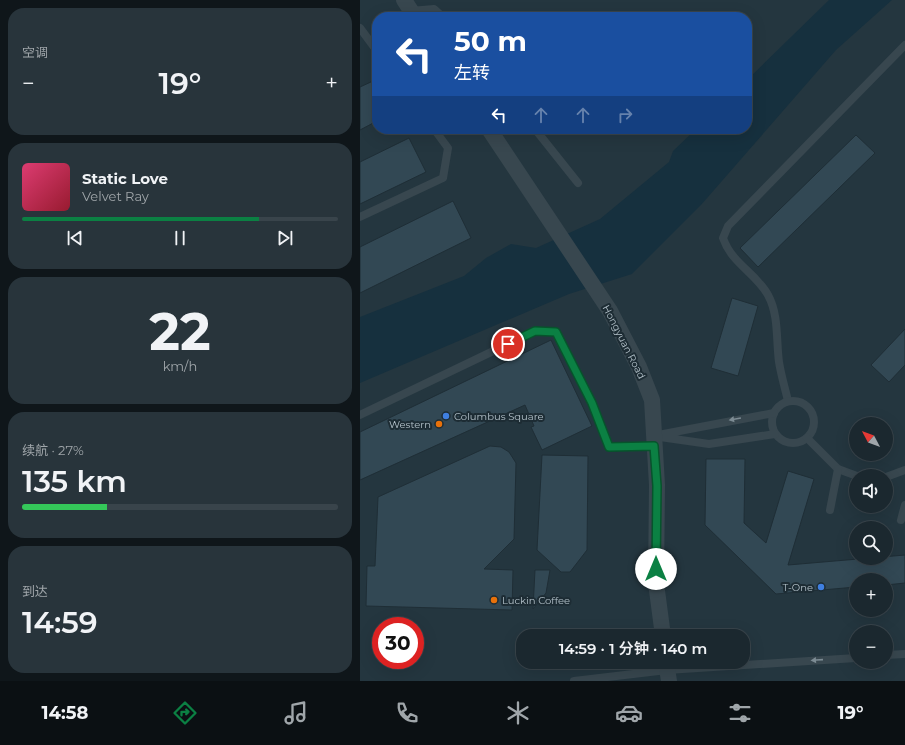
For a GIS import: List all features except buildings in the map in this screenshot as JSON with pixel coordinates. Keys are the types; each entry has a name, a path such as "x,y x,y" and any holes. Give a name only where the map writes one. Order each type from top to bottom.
{"street":[{"name":"Hongyuan Road","path":"491,134 610,311 639,367 652,400 657,486 656,583 662,629"}],"lane":[{"path":"410,9 434,9 437,12"},
{"path":"360,28 372,44"},
{"path":"788,401 779,364 774,308 768,294 755,278 727,251 723,238 728,226 905,45"},
{"path":"360,217 443,178 448,148 438,134"},
{"path":"539,134 578,183"},
{"path":"360,415 535,331 556,332 592,403 609,447 654,441 707,424 774,413"},
{"path":"788,401 799,402 808,408 814,418 813,428 807,438 796,443 785,442 775,434 772,424 774,413 780,405 788,401"},
{"path":"654,441 709,444 775,434"},
{"path":"807,438 838,469 849,473"},
{"path":"830,510 838,469"},
{"path":"893,474 905,470"},
{"path":"901,520 905,505"},
{"path":"893,655 905,654"},
{"path":"574,681 667,671 849,658"}],"water":[{"path":"829,0 892,0 836,50 701,205 632,274 569,294 360,383 360,317 464,276 486,258 511,244 536,248 600,219 669,162 673,151 691,134 752,134 752,75"}],"place":[{"name":"Columbus Square","path":"446,416"},
{"name":"Western","path":"439,424"},
{"name":"T-One","path":"821,587"},
{"name":"Luckin Coffee","path":"494,600"}],"route":[{"path":"508,344 535,331 556,332 592,403 609,447 654,446 657,486 656,569"}]}
